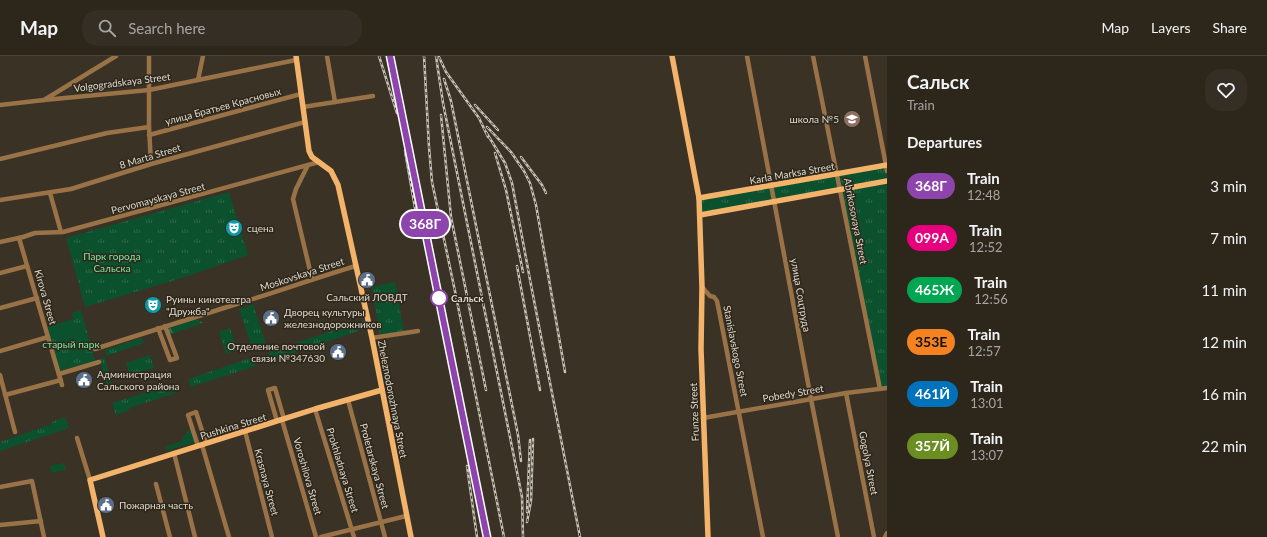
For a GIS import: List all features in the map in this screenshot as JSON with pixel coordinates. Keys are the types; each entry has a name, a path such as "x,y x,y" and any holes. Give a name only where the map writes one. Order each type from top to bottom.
{"main road":[{"path":"672,56 699,198 702,287"},
{"path":"296,58 305,122"},
{"name":"Zheleznodorozhnaya Street","path":"305,122 309,151 312,157 331,171 338,185 372,338 411,537"},
{"name":"Karla Marksa Street","path":"699,198 837,174 887,167"},
{"path":"700,215 887,181"},
{"name":"Frunze Street","path":"702,287 701,349 708,537"},
{"name":"Pushkina Street","path":"90,480 315,409 382,390"},
{"path":"90,480 103,537"}],"street":[{"path":"44,100 116,56"},
{"path":"149,56 149,135 151,164"},
{"path":"198,80 203,56"},
{"path":"327,56 335,102"},
{"name":"улица Соцтруда","path":"747,56 838,537"},
{"name":"Abrikosovaya Street","path":"814,56 880,389"},
{"path":"866,56 887,167"},
{"name":"Volgogradskaya Street","path":"0,105 149,90 296,58"},
{"name":"улица Братьев Красновых","path":"149,135 301,94"},
{"path":"303,107 373,96"},
{"name":"8 Marta Street","path":"0,200 71,189 151,164 305,122"},
{"path":"0,159 107,132 149,127"},
{"name":"Pervomayskaya Street","path":"0,242 35,233 61,232 129,215 319,162"},
{"path":"308,166 293,199 312,279"},
{"path":"50,193 61,232"},
{"name":"Kirova Street","path":"5,394 61,382 19,238"},
{"path":"0,273 27,266"},
{"name":"Moskovskaya Street","path":"95,349 356,266"},
{"name":"Stanislavskogo Street","path":"702,287 710,296 714,297 716,301 763,537"},
{"path":"0,308 37,298"},
{"path":"158,328 170,360 177,358 165,326"},
{"path":"372,338 418,331"},
{"path":"0,351 48,337"},
{"path":"59,374 99,362"},
{"path":"0,375 15,432"},
{"name":"Voroshilova Street","path":"281,420 268,390 275,388 281,420 316,537"},
{"name":"Pobedy Street","path":"703,418 846,393 887,388"},
{"name":"Gogolya Street","path":"846,393 874,537"},
{"name":"Proletarskaya Street","path":"348,400 385,537"},
{"name":"Prokhladnaya Street","path":"315,409 354,537"},
{"path":"202,445 188,415 196,412 202,445 229,537"},
{"name":"Krasnaya Street","path":"245,431 272,537"},
{"path":"77,438 90,480"},
{"path":"174,454 195,537"},
{"path":"0,487 32,481 44,537"},
{"path":"156,484 170,537"},
{"path":"321,537 406,516"},
{"path":"0,526 41,521"},
{"path":"885,537 887,533"}],"green space":[{"path":"887,165 887,388 880,389 840,189 700,215 699,198"},
{"name":"Парк города Сальска","path":"229,192 248,255 185,277 85,307 66,238"},
{"path":"395,282 404,331 380,335 372,287"},
{"path":"253,304 266,344 252,348 239,309"},
{"name":"старый парк","path":"81,310 95,361 58,371 46,327 73,319 72,313"},
{"path":"73,319 79,341 65,345 60,323"},
{"path":"197,319 203,323 169,335 167,329"},
{"path":"365,320 367,328 271,361 268,352"},
{"path":"230,328 237,350 226,354 219,332"},
{"path":"141,338 144,343 106,356 105,350"},
{"path":"150,355 154,368 130,376 126,363"},
{"path":"253,357 256,366 191,387 188,379"},
{"path":"105,358 112,385 107,386 100,359"},
{"path":"173,384 176,393 129,408 129,410 116,415 112,403"},
{"path":"65,417 69,428 0,451 0,442 52,424 52,422"},
{"path":"190,429 195,442 167,451 165,447 182,441"},
{"path":"64,463 66,469 52,473 50,466"}],"railway":[{"path":"379,56 397,113"},
{"path":"390,56 487,537"},
{"path":"424,56 432,182 504,537"},
{"path":"436,56 443,103 522,497 523,537"},
{"path":"439,57 446,72 479,118 488,137"},
{"path":"444,79 451,101 518,435 521,461"},
{"path":"475,105 498,130"},
{"path":"441,115 451,217 486,390"},
{"path":"487,127 511,152 530,183 536,205 565,372"},
{"path":"486,132 505,163 512,183 580,537"},
{"path":"405,151 415,208"},
{"path":"495,153 506,190 523,272"},
{"path":"521,157 542,185 546,193"},
{"path":"517,266 540,390"},
{"path":"527,522 531,501 533,439"},
{"path":"527,512 530,440"},
{"path":"467,466 477,537"}],"train":[{"name":"368Г","path":"390,56 410,148 487,537"}],"place":[{"name":"школа №5","path":"852,119"},
{"name":"сцена","path":"234,228"},
{"name":"Сальский ЛОВДТ","path":"367,280"},
{"name":"Сальск","path":"439,298"},
{"name":"Руины кинотеатра \"Дружба\"","path":"153,305"},
{"name":"Дворец культуры железнодорожников","path":"271,318"},
{"name":"Отделение почтовой связи №347630","path":"338,352"},
{"name":"Администрация Сальского района","path":"84,380"},
{"name":"Пожарная часть","path":"106,505"}]}
